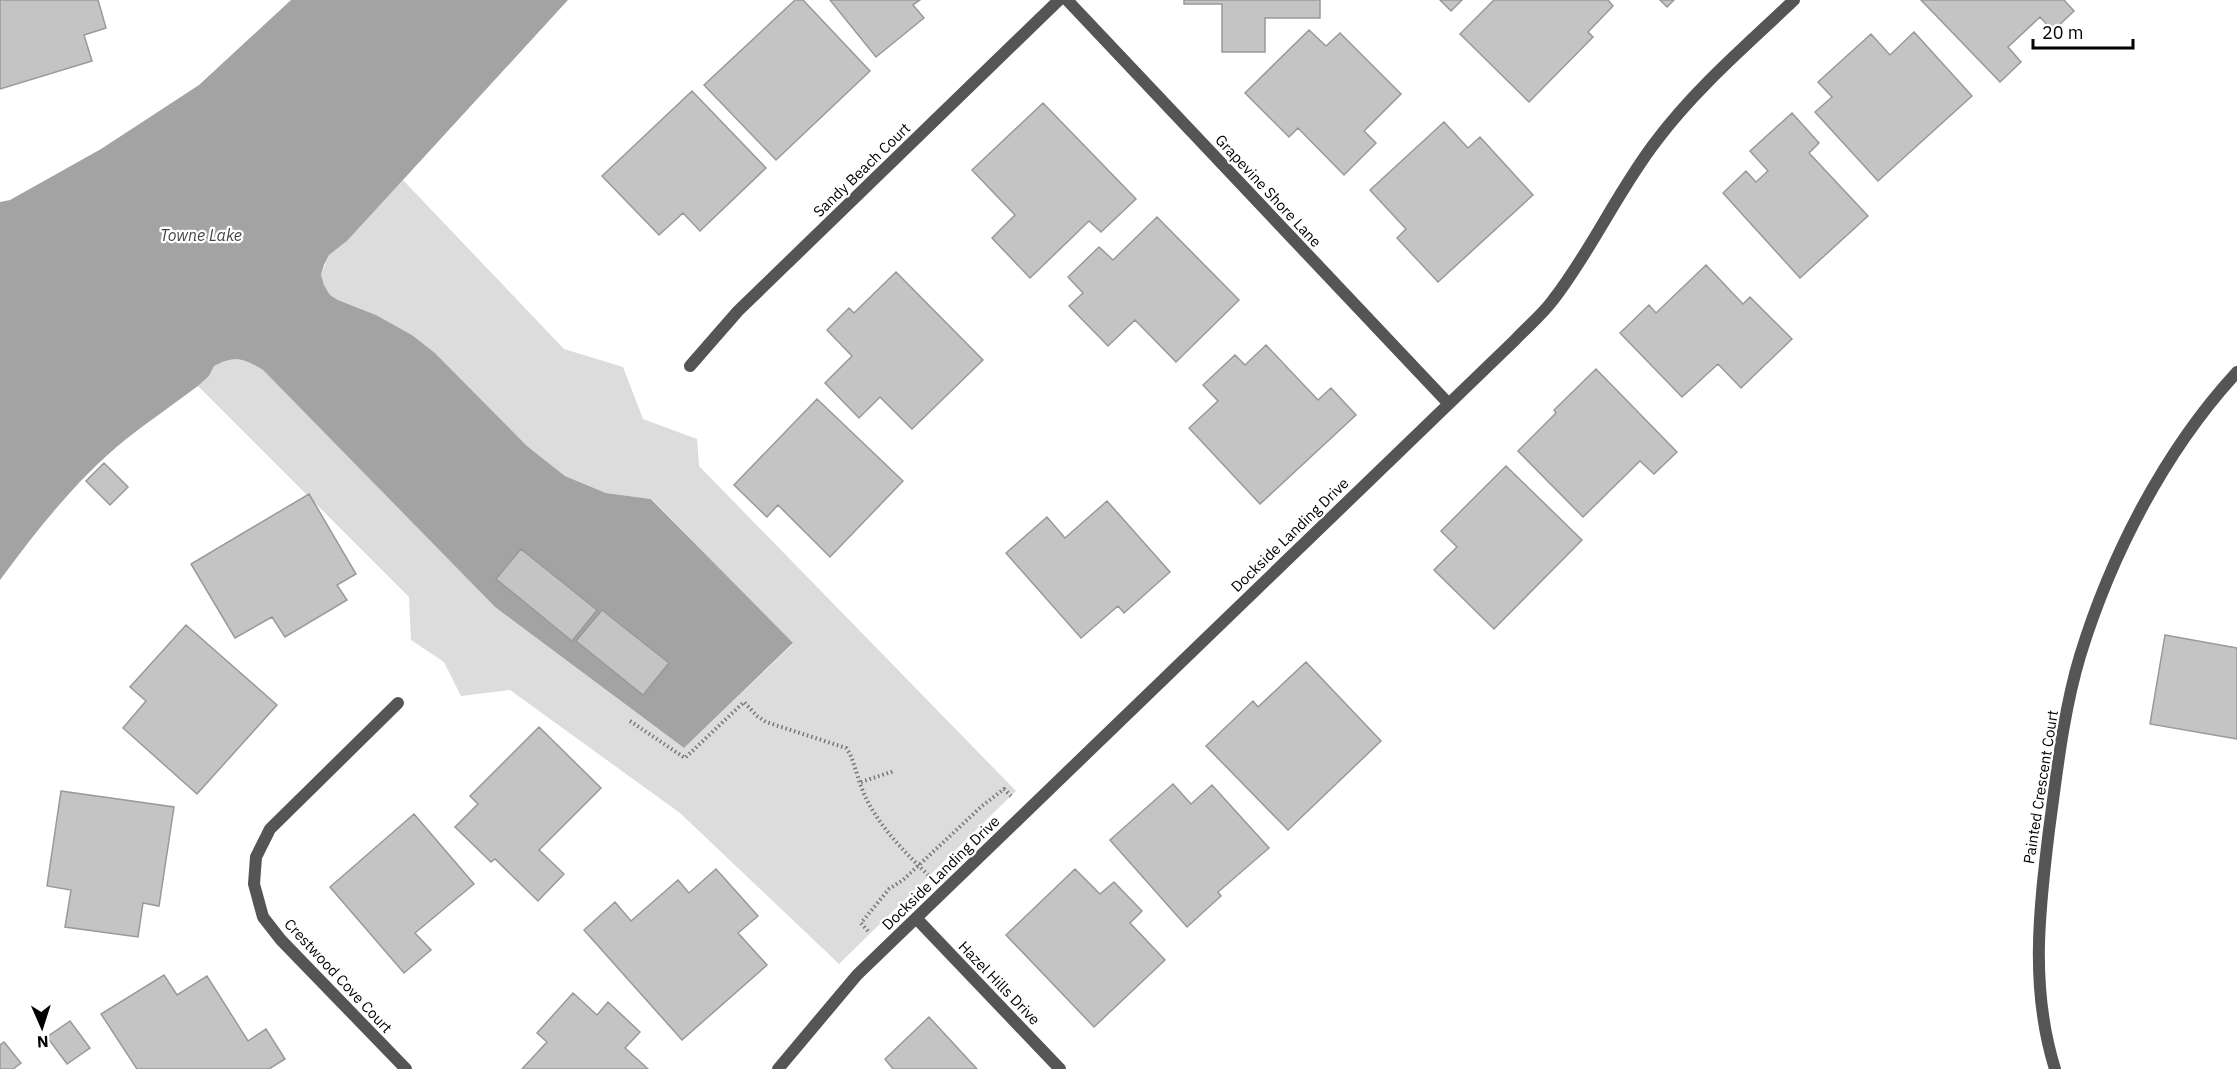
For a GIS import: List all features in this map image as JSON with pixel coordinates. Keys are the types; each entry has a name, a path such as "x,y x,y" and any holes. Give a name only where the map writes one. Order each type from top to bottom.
{"street":[{"name":"Sandy Beach Court","path":"690,366 738,311 1059,0"},
{"name":"Grapevine Shore Lane","path":"1067,0 1448,403"},
{"name":"Dockside Landing Drive","path":"778,1069 857,975 1552,302 1582,258 1630,178 1664,131 1693,98 1794,0"},
{"name":"Painted Crescent Court","path":"2055,1069 2050,1053 2042,1001 2038,956 2039,907 2061,739 2080,658 2104,585 2142,509 2182,442 2237,372"},
{"name":"Crestwood Cove Court","path":"398,703 270,829 256,857 254,884 263,916 281,940 406,1069"},
{"name":"Hazel Hills Drive","path":"916,918 1060,1069"}],"path":[{"path":"630,721 685,758 744,702 766,722 846,748 865,797 889,836 944,890"},
{"path":"861,782 894,771"},
{"path":"884,949 861,923 889,889 903,880 982,806 1004,789 1026,811"}],"shaded area":[{"path":"403,180 564,349 623,367 643,419 697,439 699,466 1016,791 839,964 680,813 510,690 461,696 444,662 411,640 409,597 198,386 209,376 214,366 228,360 239,359 263,370 495,607 684,748 793,644 652,499 606,493 565,476 527,446 435,353 412,335 376,315 330,295 321,275 329,255 347,241"}],"water":[{"name":"Towne Lake","path":"291,0 568,0 347,241 329,255 321,275 330,295 376,315 412,335 435,353 527,446 565,476 606,493 651,499 793,643 684,748 495,607 263,370 239,359 228,360 214,366 209,376 198,386 107,455 58,506 0,580 0,202 10,200 101,149 199,85"}],"building":[{"path":"0,0 98,0 106,28 84,35 92,61 0,89"},
{"path":"795,0 803,0 870,71 776,160 704,85"},
{"path":"830,0 920,0 913,5 924,18 876,57"},
{"path":"1184,0 1320,0 1320,18 1265,18 1265,52 1222,52 1222,4 1184,4"},
{"path":"1440,0 1462,0 1451,11"},
{"path":"1494,0 1608,0 1613,6 1588,32 1593,37 1529,102 1460,34"},
{"path":"1660,0 1674,0 1667,7"},
{"path":"1921,0 2064,0 2074,11 2053,31 2040,17 2008,47 2021,62 2000,82"},
{"path":"1309,30 1326,46 1340,33 1401,94 1364,131 1376,143 1344,175 1298,128 1289,137 1245,93"},
{"path":"1914,32 1972,96 1878,181 1815,112 1832,97 1818,82 1871,34 1890,55"},
{"path":"692,91 766,168 700,231 683,213 659,235 602,176"},
{"path":"1043,103 1136,199 1101,232 1089,221 1030,278 992,238 1015,215 972,170"},
{"path":"1792,113 1819,143 1809,153 1868,216 1800,278 1723,193 1746,171 1756,182 1768,171 1750,151"},
{"path":"1444,122 1468,148 1480,137 1533,195 1438,282 1397,238 1406,229 1370,190"},
{"path":"1157,217 1239,300 1176,362 1135,320 1108,346 1069,306 1083,293 1068,277 1099,247 1113,260"},
{"path":"1706,265 1743,304 1750,297 1792,339 1741,388 1718,364 1682,397 1620,333 1649,305 1656,313"},
{"path":"896,272 983,360 912,429 880,397 859,418 825,383 852,356 827,330 849,308 854,313"},
{"path":"1266,345 1318,400 1331,388 1356,415 1260,504 1189,428 1218,401 1203,385 1235,355 1245,365"},
{"path":"1596,369 1677,452 1654,474 1640,461 1583,517 1518,451 1556,413 1554,410"},
{"path":"817,399 903,481 830,557 778,505 767,517 734,485"},
{"path":"104,463 128,487 110,505 86,481"},
{"path":"1506,466 1582,540 1494,629 1434,570 1457,547 1441,531"},
{"path":"309,494 356,574 337,585 347,600 285,637 272,617 235,638 191,564"},
{"path":"1107,501 1170,572 1124,613 1118,606 1081,638 1006,553 1047,517 1065,538"},
{"path":"521,549 597,610 572,641 496,579"},
{"path":"602,610 669,663 643,695 576,641"},
{"path":"186,625 277,705 197,794 123,728 146,701 130,687"},
{"path":"2165,635 2237,648 2237,739 2150,724"},
{"path":"1306,662 1381,741 1288,830 1206,746 1253,701 1258,707"},
{"path":"539,727 601,788 539,850 564,874 538,901 495,859 491,862 455,827 478,804 470,796"},
{"path":"1173,784 1191,804 1212,785 1269,848 1218,892 1221,896 1187,927 1110,840"},
{"path":"61,791 174,807 159,906 143,903 138,937 65,927 71,890 47,886"},
{"path":"414,814 474,884 415,933 431,950 404,973 330,887"},
{"path":"716,869 758,916 738,933 767,965 682,1040 584,930 615,902 631,921 678,880 689,893"},
{"path":"1075,869 1100,894 1114,882 1142,911 1130,923 1165,960 1094,1027 1006,935"},
{"path":"164,975 177,995 207,976 248,1041 266,1029 285,1059 269,1069 137,1069 101,1014"},
{"path":"573,993 597,1015 608,1002 640,1032 625,1048 648,1069 522,1069 547,1042 537,1033"},
{"path":"929,1017 977,1069 893,1069 885,1059"},
{"path":"70,1021 90,1048 67,1064 47,1037"},
{"path":"4,1042 21,1063 13,1069 0,1069 0,1045"}]}
